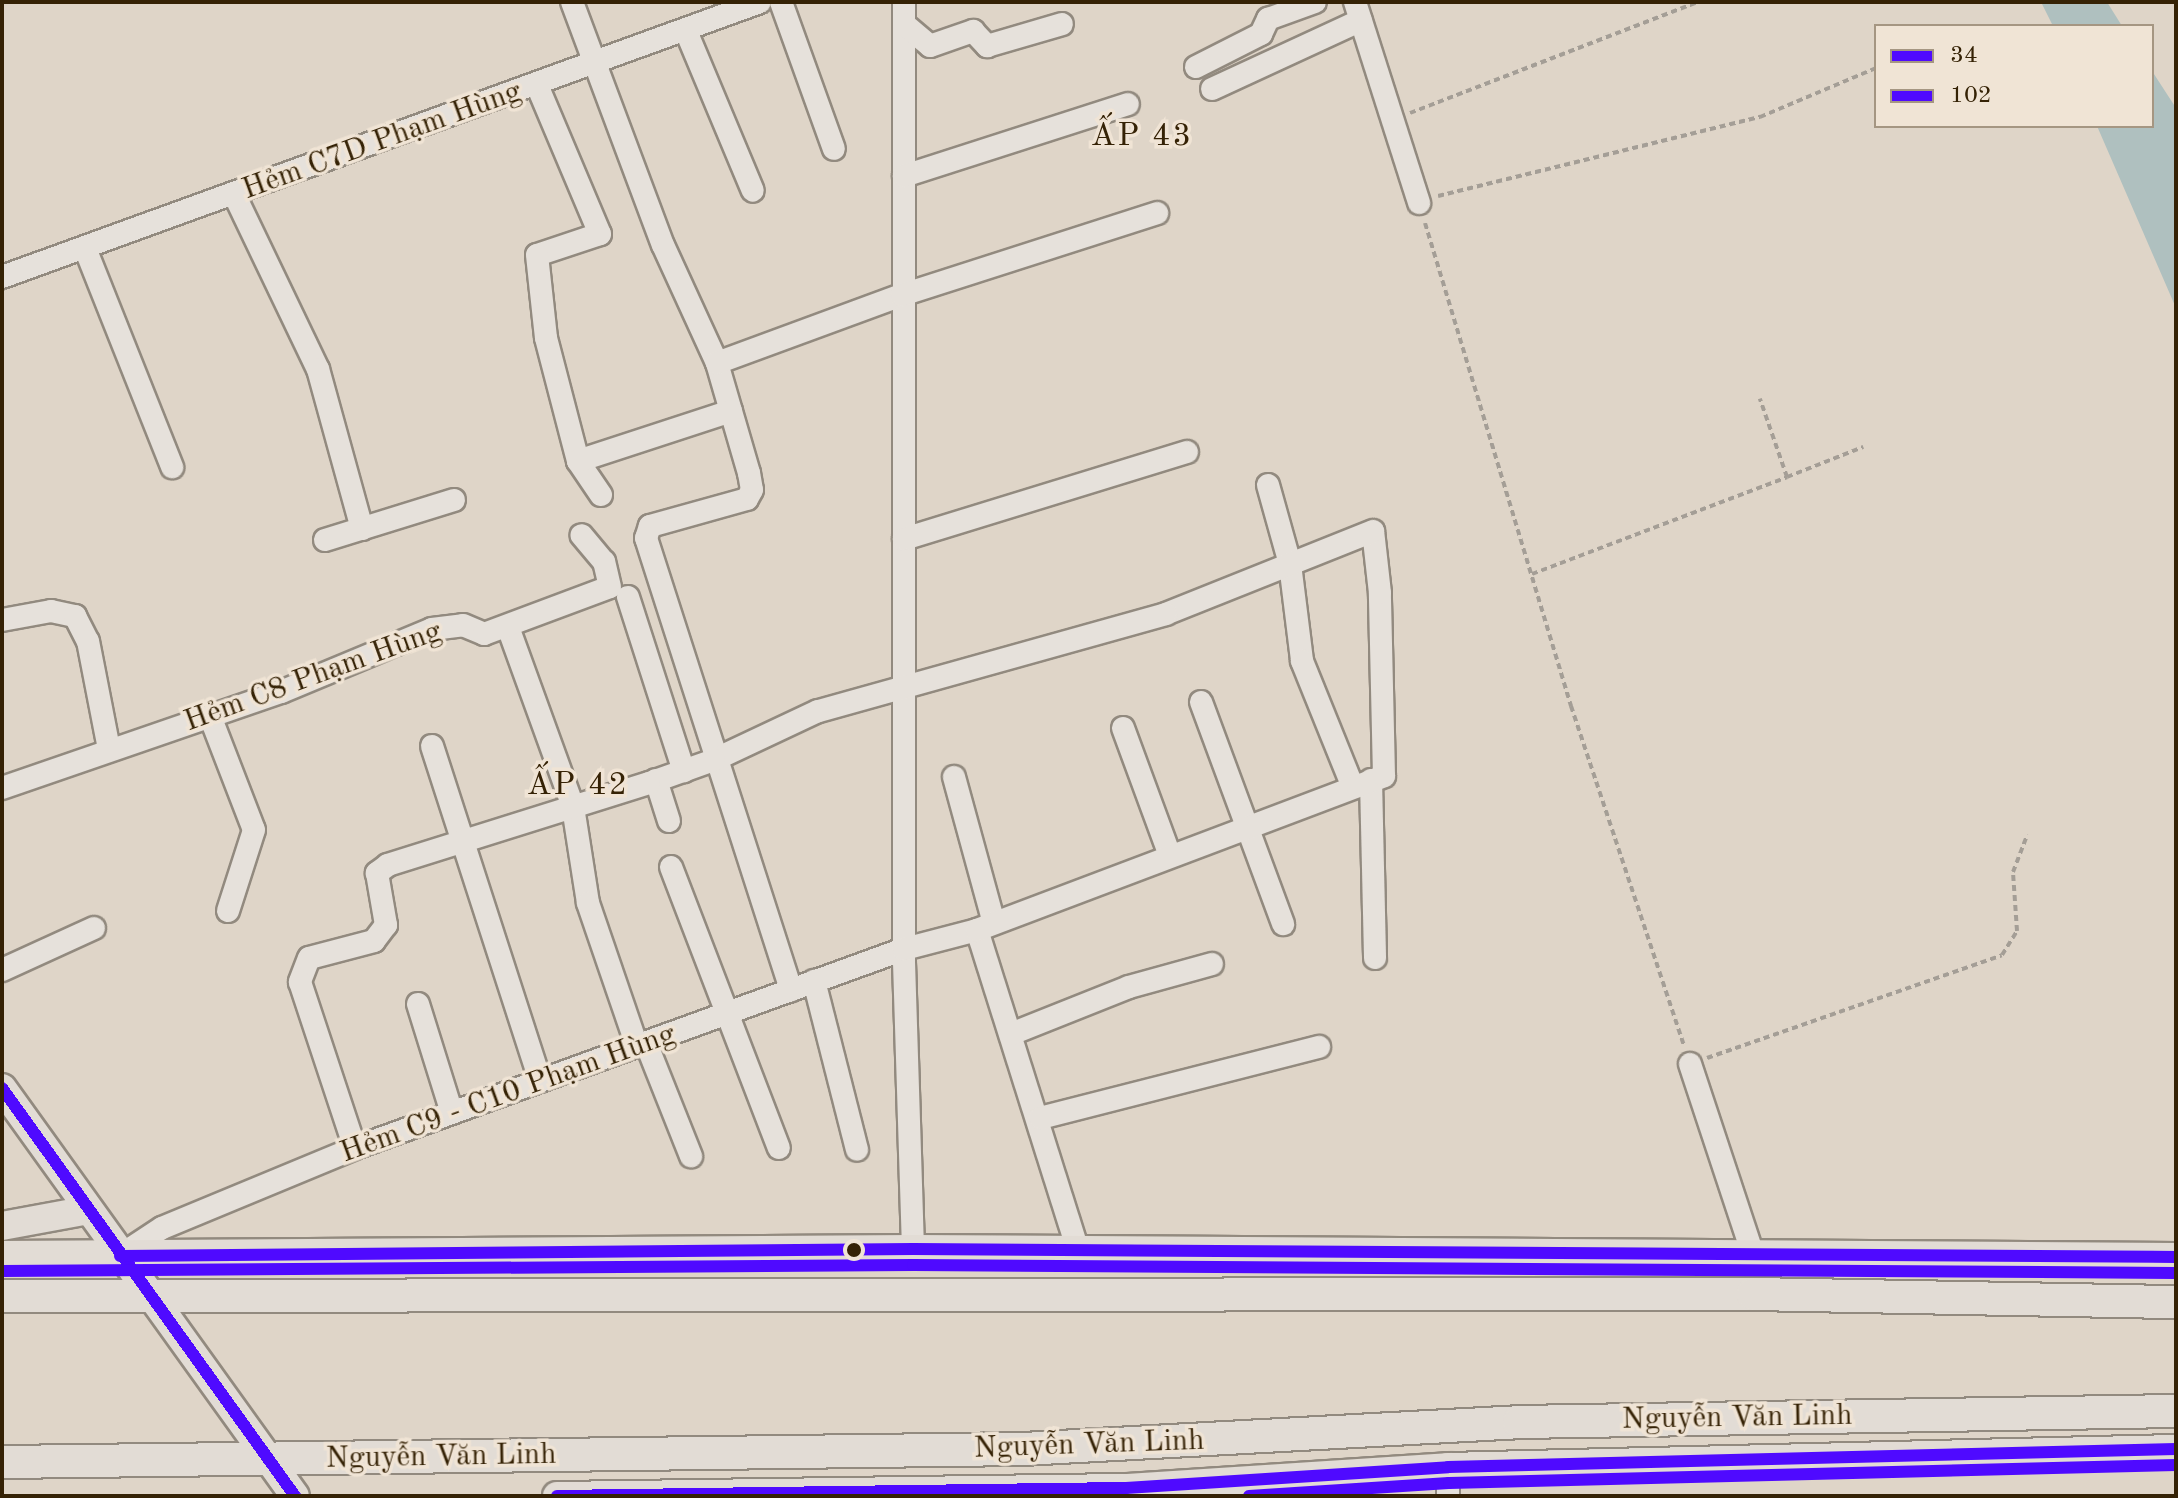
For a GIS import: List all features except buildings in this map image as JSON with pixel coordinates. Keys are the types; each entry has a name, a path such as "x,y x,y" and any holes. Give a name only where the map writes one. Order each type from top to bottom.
{"highway":[{"path":"2,1296 1753,1294 2176,1302"},
{"name":"Nguyễn Văn Linh","path":"2,1462 1023,1449 1519,1422 2176,1411"}],"main road":[{"path":"2,1088 10,1117 88,1210 295,1496"},
{"path":"2,1226 88,1210"},
{"path":"2,1255 913,1249 2176,1257"},
{"name":"Nguyễn Văn Linh","path":"557,1496 887,1495 1205,1489 1448,1467 2176,1449"}],"street":[{"path":"572,2 663,245 717,363 751,495 650,526 646,538 658,585 689,661 714,760 791,990"},
{"name":"Hẻm C7D Phạm Hùng","path":"2,277 595,65 759,2"},
{"path":"781,2 834,149"},
{"path":"1196,67 1261,34 1268,19 1315,2"},
{"path":"1212,89 1358,11 1419,203"},
{"path":"904,13 930,46 973,31 987,46 1062,24"},
{"path":"904,13 904,949 913,1249"},
{"path":"686,31 753,191"},
{"path":"537,85 600,234 537,255 546,338 578,461 601,495"},
{"path":"904,176 1128,104"},
{"path":"234,194 318,369 362,529"},
{"path":"717,363 902,295 1157,213"},
{"path":"85,248 172,467"},
{"path":"578,461 731,411"},
{"path":"904,539 1187,452"},
{"path":"1268,485 1290,564 1302,661 1369,781"},
{"path":"325,540 454,500"},
{"path":"355,1148 300,982 309,958 374,941 386,925 377,873 388,865 684,771 818,711 1166,614 1373,531 1380,593 1369,781 1375,958"},
{"name":"Hẻm C8 Phạm Hùng","path":"2,788 210,716 432,629 463,625 484,634 610,587 604,562 581,535"},
{"path":"628,597 684,771"},
{"path":"2,620 51,611 75,616 88,641 109,749"},
{"path":"508,627 573,807 588,903 641,1045 691,1156"},
{"path":"1201,702 1283,924"},
{"path":"210,716 254,830 228,911"},
{"path":"1123,728 1169,853"},
{"path":"432,746 465,840 540,1081"},
{"path":"954,777 1011,1034 1040,1118 1078,1251"},
{"path":"656,780 669,821"},
{"name":"Hẻm C9 - C10 Phạm Hùng","path":"120,1256 162,1228 355,1148 904,949 985,926 1169,853 1369,781"},
{"path":"671,867 779,1148"},
{"path":"2,970 94,928"},
{"path":"1011,1034 1129,987 1212,964"},
{"path":"814,981 857,1150"},
{"path":"418,1004 452,1113"},
{"path":"1040,1118 1319,1047"},
{"path":"1690,1064 1752,1252"},
{"path":"1448,1467 1448,1496"}],"path":[{"path":"1393,119 1697,2"},
{"path":"1874,69 1760,117 1419,203 1532,574 1690,1064 2002,955 2017,931 2013,872 2027,835"},
{"path":"1760,399 1787,477"},
{"path":"1532,574 1863,447"}],"shaded area":[{"path":"2041,2 2107,2 2121,24 2052,24"},
{"path":"2154,74 2176,108 2176,308 2098,128 2154,128"}],"transit line":[{"name":"34","path":"2,1088 295,1496"},
{"name":"34","path":"120,1256 913,1249 2176,1257"},
{"name":"102","path":"2,1271 913,1265 2176,1273"},
{"name":"34","path":"557,1496 1126,1488 1448,1467 2176,1449"},
{"name":"102","path":"1249,1496 1449,1483 2176,1465"}],"district":[{"name":"ẤP 43","path":"1142,137"},
{"name":"ẤP 42","path":"578,786"}]}
